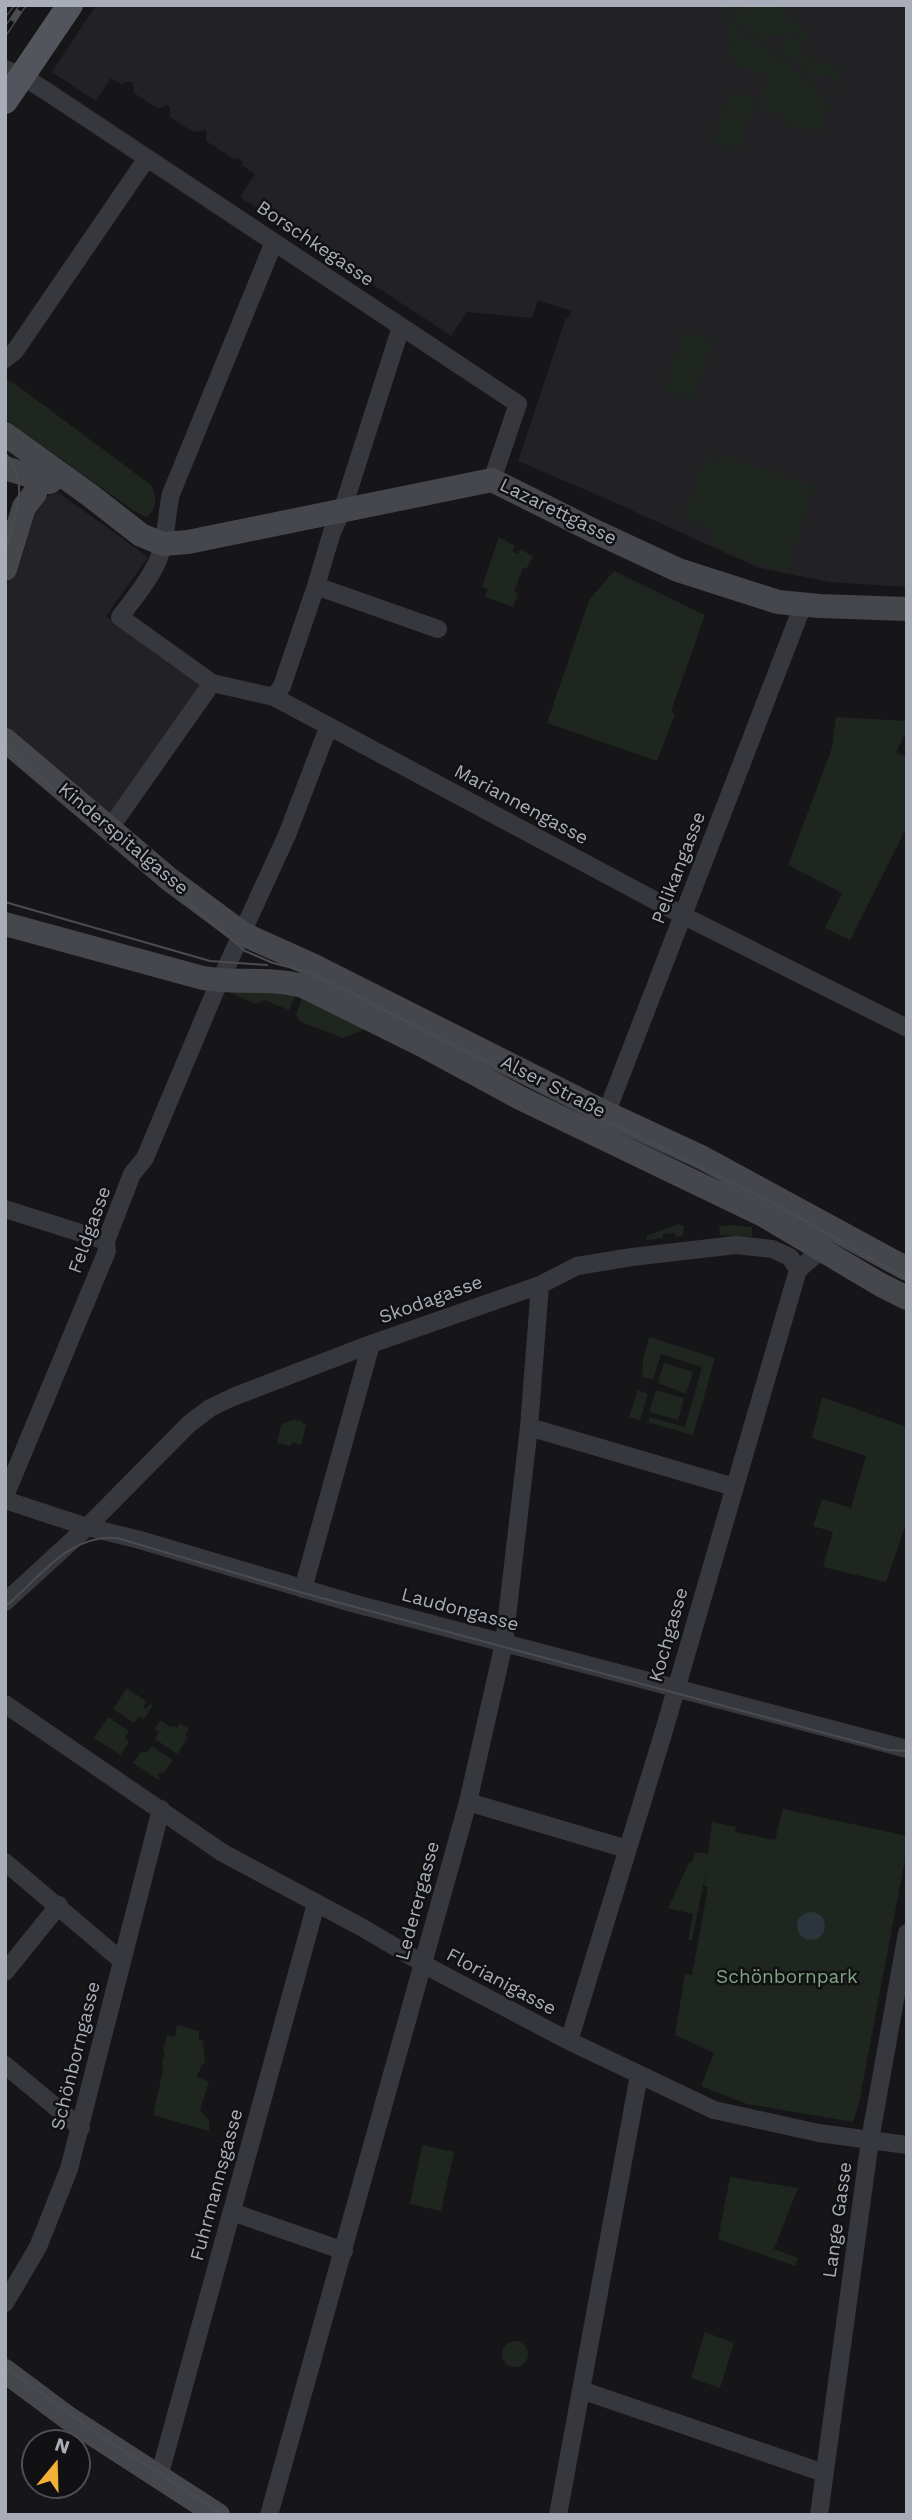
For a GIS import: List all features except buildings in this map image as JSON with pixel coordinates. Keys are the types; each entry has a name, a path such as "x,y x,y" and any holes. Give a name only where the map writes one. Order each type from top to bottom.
{"main road":[{"path":"5,101 11,67 70,5"},
{"path":"5,434 141,535 163,544"},
{"path":"5,569 24,507 35,493 38,479 32,454"},
{"path":"5,468 91,496"},
{"name":"Lazarettgasse","path":"163,544 188,542 492,480 678,569 778,602 907,609"},
{"name":"Kinderspitalgasse","path":"5,740 169,879 243,934"},
{"name":"Alser Straße","path":"5,924 153,966 221,981 283,981 303,986 577,1125 763,1215 907,1298"},
{"name":"Alser Straße","path":"243,934 319,968 725,1170 907,1269"},
{"path":"5,2371 68,2418 218,2515"}],"street":[{"name":"Borschkegasse","path":"11,67 518,404 492,480"},
{"path":"5,359 15,351 147,158"},
{"path":"163,544 165,518 171,494 274,242"},
{"path":"274,697 282,686 401,327"},
{"name":"Mariannengasse","path":"163,544 157,564 120,617 212,683 274,697 684,916 907,1028"},
{"path":"316,586 438,629"},
{"name":"Pelikangasse","path":"606,1113 803,605"},
{"path":"110,828 212,683"},
{"path":"221,981 287,835 328,727"},
{"name":"Feldgasse","path":"5,1498 107,1251 106,1241 132,1174 145,1158 221,981"},
{"path":"577,1125 595,1125 602,1121 606,1113"},
{"path":"5,1209 106,1241"},
{"name":"Skodagasse","path":"5,1601 87,1527 189,1424 210,1408 233,1397 371,1344 540,1285 577,1266 736,1245 772,1249 790,1257 797,1270"},
{"path":"797,1270 821,1250"},
{"name":"Kochgasse","path":"569,2041 676,1688 797,1270"},
{"name":"Lederergasse","path":"269,2515 468,1802 504,1643 529,1427 540,1285"},
{"path":"303,1589 371,1344"},
{"path":"529,1427 734,1487"},
{"name":"Laudongasse","path":"5,1498 87,1527 303,1589 907,1749"},
{"path":"112,1502 119,1535"},
{"name":"Florianigasse","path":"5,1704 223,1853 569,2041 714,2110 819,2133 907,2145"},
{"path":"468,1802 628,1849"},
{"name":"Schönborngasse","path":"5,2303 38,2247 69,2169 161,1810"},
{"path":"5,1862 122,1961"},
{"name":"Fuhrmannsgasse","path":"159,2477 316,1904"},
{"path":"5,1972 59,1905"},
{"name":"Lange Gasse","path":"819,2515 870,2140 907,1933"},
{"path":"5,2065 80,2128"},
{"path":"558,2515 639,2075"},
{"path":"232,2212 344,2251"},
{"path":"581,2390 824,2473"}],"shaded area":[{"path":"96,5 907,5 907,587 830,582 759,568 518,461 565,320 571,311 538,300 532,318 467,312 451,336 240,197 255,174 242,165 243,162 236,158 235,160 206,141 207,132 193,132 170,117 170,107 167,105 158,109 134,93 133,83 130,81 121,84 111,78 96,101 52,72"},
{"path":"59,493 148,557 106,616 198,684 199,689 113,814 105,816 5,736 5,593 27,518 40,502 49,495"},
{"path":"811,1912 821,1916 825,1926 821,1936 811,1940 801,1936 797,1926 801,1916"}],"green space":[{"path":"716,5 729,5 732,20 740,33 769,48 781,61 814,86 816,95 825,98 830,104 821,130 811,126 804,130 784,123 786,117 758,108 768,77 734,65 730,55 733,44 727,41 731,27 723,23 727,11"},
{"path":"750,5 770,5 789,12 787,19 806,25 787,38 783,39 774,34 767,40 761,38 745,30 737,21 736,9 744,10"},
{"path":"810,27 800,56 843,70 833,98 830,95 836,87 833,78 822,75 816,81 805,72 802,64 791,62 777,50 783,42 795,39"},
{"path":"730,91 755,99 738,150 713,141"},
{"path":"684,331 713,341 693,399 665,389"},
{"path":"5,379 151,485 155,502 151,514 147,517 134,511 5,419"},
{"path":"709,449 713,451 712,461 720,463 723,455 814,486 787,571 761,565 710,543 714,531 684,517"},
{"path":"499,537 515,546 512,551 518,554 521,549 533,557 526,569 523,568 514,592 518,593 513,607 485,597 488,589 482,587"},
{"path":"614,571 705,615 671,711 675,714 657,761 547,723 589,600"},
{"path":"836,717 907,721 907,731 896,752 907,757 907,827 850,940 825,928 842,893 788,865 832,748"},
{"path":"226,991 297,992 289,1010 264,1000 256,1004"},
{"path":"304,994 366,1029 343,1038 299,1021 296,1014"},
{"path":"679,1224 684,1226 683,1235 676,1237 675,1233 663,1234 663,1238 647,1240 646,1236"},
{"path":"719,1227 752,1227 752,1237 720,1235"},
{"path":"649,1337 715,1358 693,1435 648,1422 650,1417 685,1427 702,1367 661,1354 653,1380 642,1377"},
{"path":"664,1363 693,1372 686,1394 658,1383"},
{"path":"638,1390 648,1394 640,1420 629,1417"},
{"path":"656,1390 684,1398 678,1420 649,1412"},
{"path":"822,1397 907,1427 907,1521 886,1582 823,1567 833,1532 813,1526 822,1499 851,1508 866,1456 812,1438"},
{"path":"295,1419 296,1422 299,1420 306,1425 301,1445 292,1442 291,1446 277,1443 281,1425"},
{"path":"127,1688 146,1701 143,1707 146,1709 150,1704 153,1705 144,1719 139,1716 134,1723 113,1709"},
{"path":"108,1717 129,1731 125,1738 129,1742 120,1755 94,1738"},
{"path":"160,1720 171,1727 177,1728 180,1723 189,1729 185,1735 188,1737 177,1754 155,1739 159,1732 155,1729"},
{"path":"152,1746 173,1760 163,1774 160,1772 157,1776 159,1780 133,1763 142,1751 146,1753"},
{"name":"Schönbornpark","path":"783,1809 907,1836 907,1849 859,2103 853,2122 747,2104 701,2086 714,2053 675,2035 685,1974 692,1975 708,1887 704,1886 706,1872 692,1940 688,1940 693,1914 668,1908 689,1863 695,1852 708,1854 712,1822 736,1827 735,1832 775,1840"},
{"path":"177,2025 199,2031 199,2039 203,2041 205,2063 202,2064 197,2077 209,2082 200,2110 209,2121 209,2131 153,2115 167,2035 175,2037"},
{"path":"422,2145 454,2152 441,2211 410,2204"},
{"path":"730,2177 798,2188 774,2249 798,2258 795,2266 718,2239"},
{"path":"705,2332 734,2343 720,2388 691,2378"},
{"path":"515,2341 524,2345 528,2354 524,2363 515,2367 506,2363 502,2354 506,2345"}],"tram line":[{"path":"5,453 13,464 19,488 19,500 5,550"},
{"path":"5,748 245,951 273,963 308,972 350,992 772,1203 907,1278"},
{"path":"5,902 210,961 267,965"},
{"path":"5,1607 55,1560 69,1551 83,1543 117,1538 303,1593 888,1750 907,1751"},
{"path":"5,2367 98,2434 224,2515"}],"railway":[{"path":"5,13 11,5"},
{"path":"5,32 23,5"}]}
